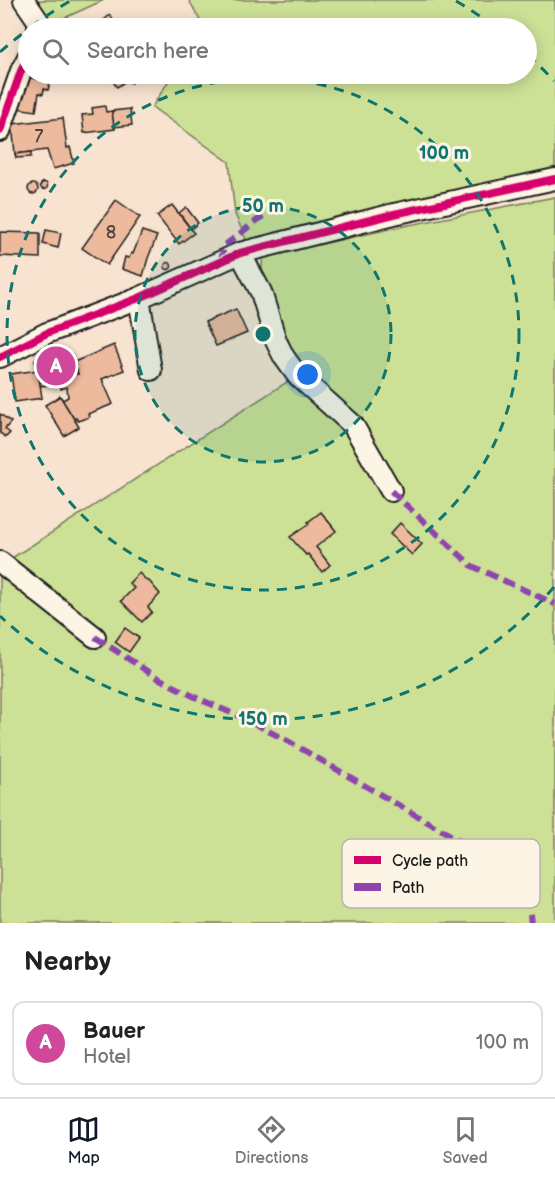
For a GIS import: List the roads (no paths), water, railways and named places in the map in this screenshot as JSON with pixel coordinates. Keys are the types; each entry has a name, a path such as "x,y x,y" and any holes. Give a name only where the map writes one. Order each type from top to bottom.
{"street":[{"path":"24,0 36,18"},
{"path":"0,131 18,80"},
{"path":"0,357 47,333 139,297 240,253 394,214 555,179"},
{"path":"240,253 261,292 276,341 284,357 297,375 352,425 392,491"},
{"path":"139,297 151,370"},
{"path":"0,562 94,637"}],"place":[{"name":"Bauer","path":"56,366"}]}
